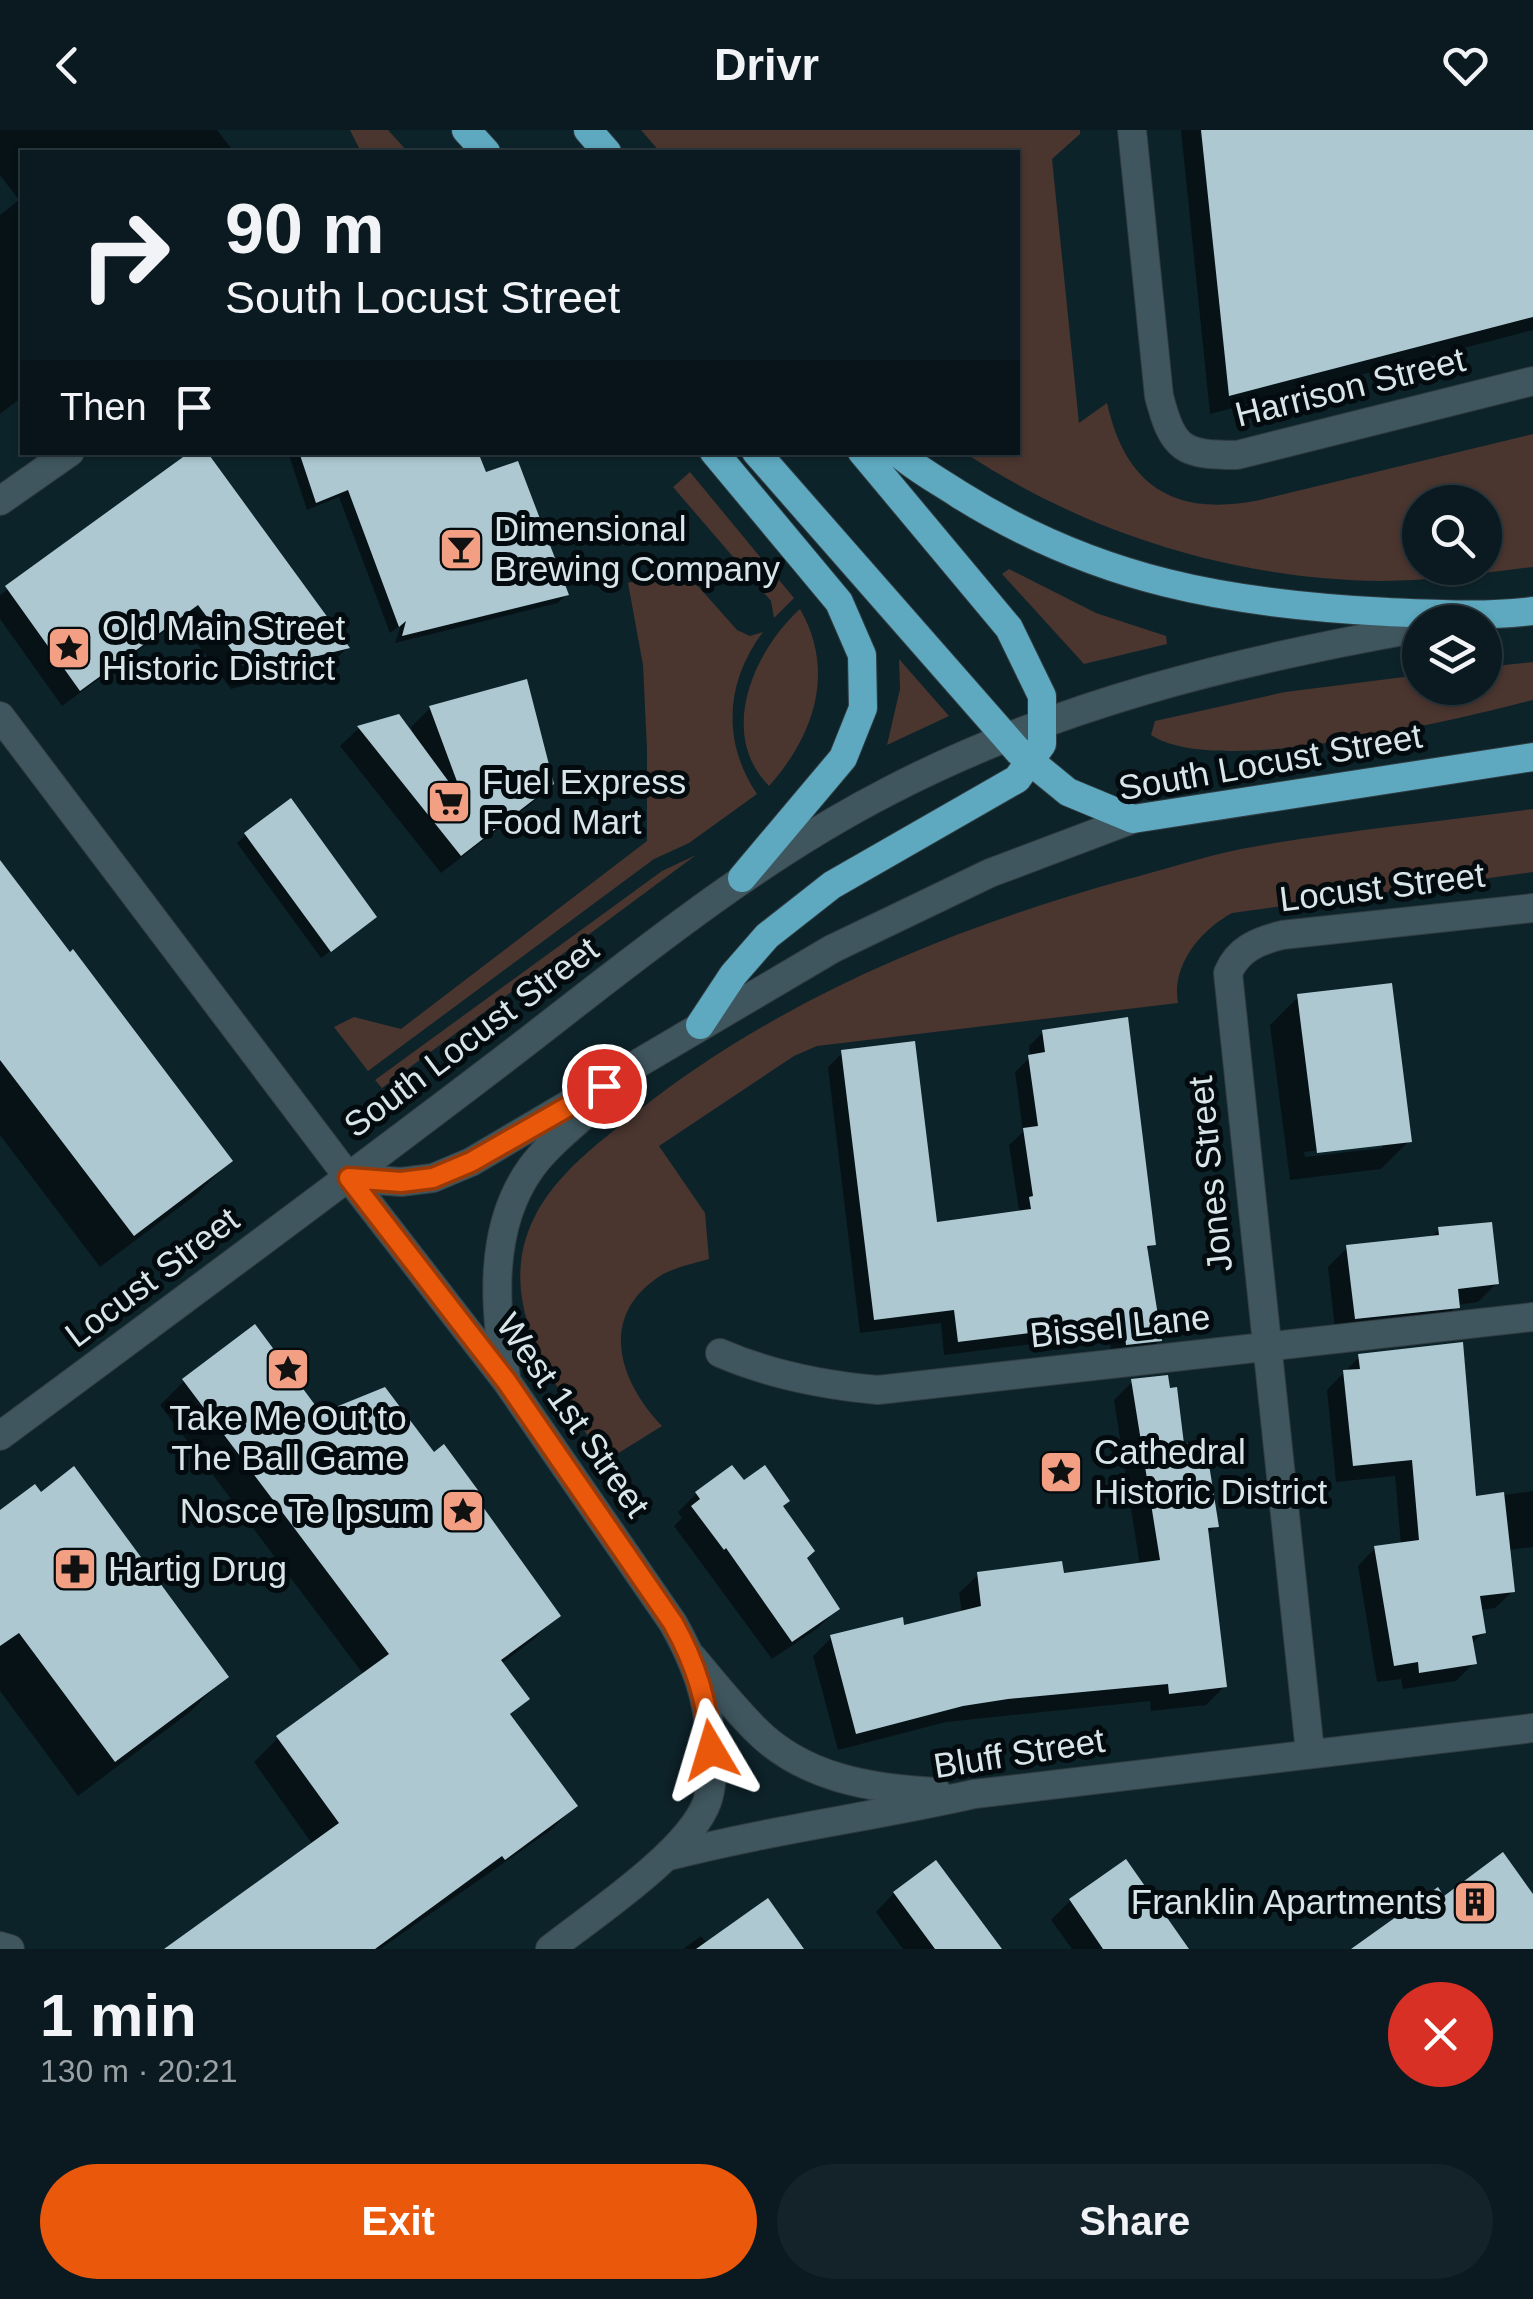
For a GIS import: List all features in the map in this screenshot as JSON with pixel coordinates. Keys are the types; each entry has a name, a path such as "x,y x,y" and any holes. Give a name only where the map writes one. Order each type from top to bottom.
{"highway":[{"path":"466,130 484,150"},
{"path":"588,130 605,150"},
{"path":"716,455 839,602 862,655 864,708 843,758 742,878"},
{"path":"759,455 1029,762 1068,792 1132,818"},
{"path":"700,1025 733,976 767,936 832,885 1017,779 1042,744 1042,696 1009,628 865,455"},
{"path":"901,455 1003,521 1108,567 1208,595 1301,608 1402,613"},
{"path":"1502,615 1533,611"},
{"name":"South Locust Street","path":"1132,818 1533,757"}],"street":[{"name":"Harrison Street","path":"1132,130 1158,396 1167,429 1184,448 1207,455 1238,455 1533,381"},
{"path":"0,501 66,455"},
{"name":"South Locust Street","path":"349,1178 742,878 887,792 985,746 1220,669 1402,631"},
{"name":"West 1st Street","path":"0,716 507,1382 673,1623 693,1658 704,1694 712,1774 707,1804 669,1856"},
{"name":"South Locust Street","path":"349,1178 401,1182 433,1178 471,1162 832,949 990,873 1132,818"},
{"name":"Locust Street","path":"1243,951 1258,941 1282,934 1533,908"},
{"name":"Jones Street","path":"1243,951 1232,963 1227,988 1310,1752"},
{"path":"507,1382 496,1321 496,1278 514,1195 533,1165 637,1066"},
{"name":"Locust Street","path":"0,1436 349,1178"},
{"name":"Bissel Lane","path":"720,1353 749,1366 819,1385 878,1390 1533,1317"},
{"path":"693,1658 758,1732 804,1764 843,1781 899,1790 974,1794"},
{"name":"Bluff Street","path":"550,1949 669,1856 748,1837 974,1794 1533,1728"},
{"path":"0,1946 10,1949"}],"shaded area":[{"path":"350,130 388,130 406,150 360,150"},
{"path":"641,130 1080,130 1052,159 1079,423 1107,403 1127,456 1142,476 1159,490 1180,499 1203,504 1260,500 1533,434 1533,567 1502,571 1502,485 1402,485 1402,580 1381,581 1271,572 1217,561 1112,529 1061,507 968,455 1020,455 1020,150 658,150"},
{"path":"690,472 794,598 774,618 771,601 673,487"},
{"path":"681,567 737,630 750,636 763,632 741,671 733,712 738,754 757,794 689,843 654,859 368,1071 334,1027 354,1017 401,1029 647,841 643,665 628,583"},
{"path":"1009,569 1096,613 1166,636 1167,644 1084,664 1002,574"},
{"path":"800,609 817,656 815,702 798,746 769,786 754,765 745,742 748,693 768,647"},
{"path":"899,659 949,716 887,745 900,689"},
{"path":"1533,662 1533,700 1395,731 1280,749 1227,751 1183,747 1151,735 1155,721 1285,692 1402,677 1402,705 1502,705 1502,665"},
{"path":"1533,809 1533,872 1232,913 1191,950 1179,975 1178,1003 817,1046 794,1056 659,1146 705,1213 709,1259 657,1278 627,1312 622,1331 626,1371 647,1409 662,1426 604,1462 560,1392 535,1342 521,1290 526,1238 548,1195 580,1159 692,1072 749,1035 869,972 1059,899 1241,849"},
{"path":"696,855 382,1088 375,1080 662,871"}],"building":[{"path":"1201,130 1533,130 1533,317 1229,396"},
{"path":"186,455 209,455 350,648 249,673 198,605 80,691 5,586"},
{"name":"Dimensional Brewing Company","path":"300,455 479,455 486,472 518,461 569,595 402,636 406,621 399,627 348,490 316,503"},
{"path":"527,679 554,784 461,856 357,726 399,714 460,797 429,706"},
{"path":"291,798 377,917 331,952 244,833"},
{"path":"0,860 70,952 73,949 233,1161 134,1236 0,1060"},
{"path":"1392,983 1412,1142 1317,1153 1297,994"},
{"path":"1128,1017 1156,1245 1147,1246 1162,1341 1126,1345 1124,1328 1047,1340 1046,1331 958,1342 954,1310 874,1320 841,1050 915,1041 937,1222 1031,1209 1029,1197 1033,1196 1023,1128 1038,1126 1028,1055 1045,1052 1042,1030"},
{"path":"1492,1222 1499,1284 1458,1289 1460,1308 1355,1319 1346,1245 1439,1235 1438,1227"},
{"path":"255,1324 321,1413 385,1387 434,1452 444,1444 483,1497 478,1500 561,1616 501,1660 530,1699 510,1714 578,1806 375,1949 164,1949 339,1823 276,1736 389,1654 182,1379"},
{"path":"1463,1342 1476,1496 1504,1492 1515,1592 1480,1596 1486,1633 1472,1636 1477,1664 1419,1673 1418,1662 1394,1666 1374,1546 1419,1540 1412,1460 1353,1466 1343,1370 1360,1369 1358,1354"},
{"path":"1168,1375 1170,1388 1177,1387 1184,1444 1188,1443 1189,1455 1207,1452 1219,1527 1208,1528 1227,1687 1169,1694 1168,1684 1008,1699 963,1706 856,1734 830,1635 903,1617 904,1625 981,1606 977,1572 1062,1561 1064,1573 1160,1560 1131,1379"},
{"path":"732,1465 744,1480 765,1465 790,1501 783,1506 815,1551 807,1558 840,1609 792,1642 726,1548 691,1506 700,1499 695,1492"},
{"name":"Hartig Drug","path":"74,1466 229,1677 115,1762 19,1633 0,1646 0,1510 35,1484 41,1492"},
{"name":"Franklin Apartments","path":"1503,1852 1533,1894 1533,1949 1351,1949 1438,1887 1444,1896"},
{"path":"1126,1859 1189,1949 1103,1949 1069,1899"},
{"path":"936,1860 1002,1949 935,1949 893,1892"},
{"path":"768,1898 804,1949 696,1949"}],"place":[{"name":"Dimensional Brewing Company","path":"461,549"},
{"name":"Old Main Street Historic District","path":"69,648"},
{"name":"Fuel Express Food Mart","path":"449,802"},
{"name":"Take Me Out to The Ball Game","path":"288,1369"},
{"name":"Cathedral Historic District","path":"1061,1472"},
{"name":"Nosce Te Ipsum","path":"463,1511"},
{"name":"Hartig Drug","path":"75,1569"},
{"name":"Franklin Apartments","path":"1475,1902"}],"route":[{"path":"604,1086 471,1162 433,1178 401,1182 349,1178 507,1382 673,1623 693,1658 704,1694 711,1750"}]}
